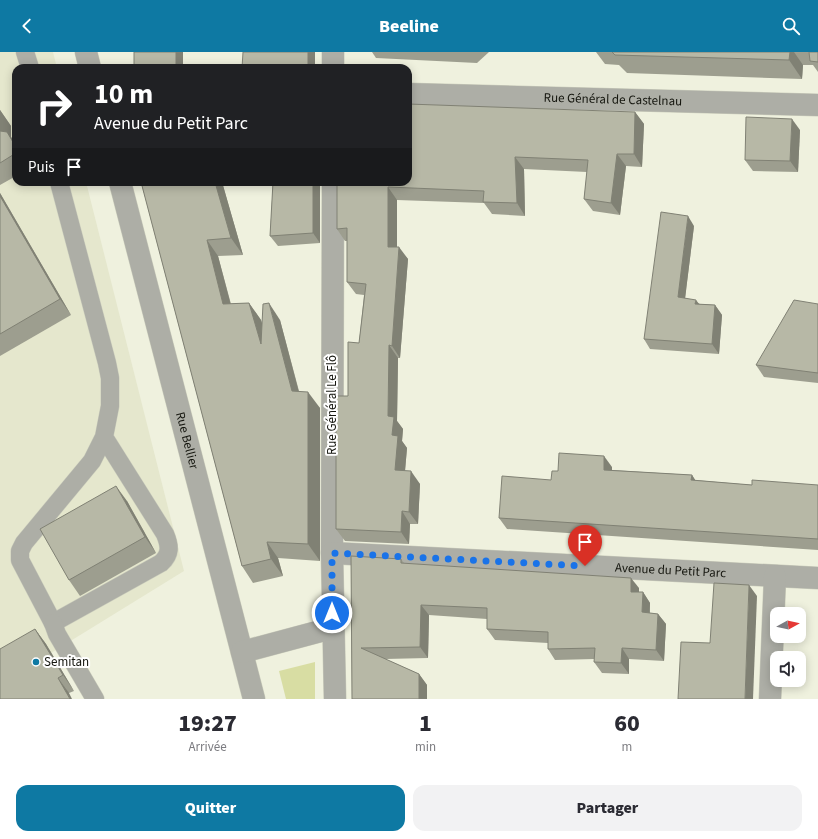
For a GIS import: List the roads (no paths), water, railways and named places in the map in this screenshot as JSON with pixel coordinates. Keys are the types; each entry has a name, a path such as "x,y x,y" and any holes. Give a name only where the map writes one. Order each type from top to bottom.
{"street":[{"path":"86,52 89,64"},
{"path":"333,52 333,64"},
{"name":"Rue Général de Castelnau","path":"412,94 818,105"},
{"name":"Rue Bellier","path":"121,186 254,699"},
{"name":"Rue Général Le Flô","path":"333,186 332,628 335,699"},
{"name":"Avenue du Petit Parc","path":"332,553 818,578"},
{"path":"770,699 775,576"},
{"path":"242,652 332,628"}],"lane":[{"path":"25,52 29,64"},
{"path":"60,186 110,378 110,406 104,437 92,461 24,543 20,551 22,564 53,623 57,634 95,699"},
{"path":"53,623 161,563 169,553 169,546 165,534 104,437"}],"place":[{"name":"Semitan","path":"36,662"}]}
